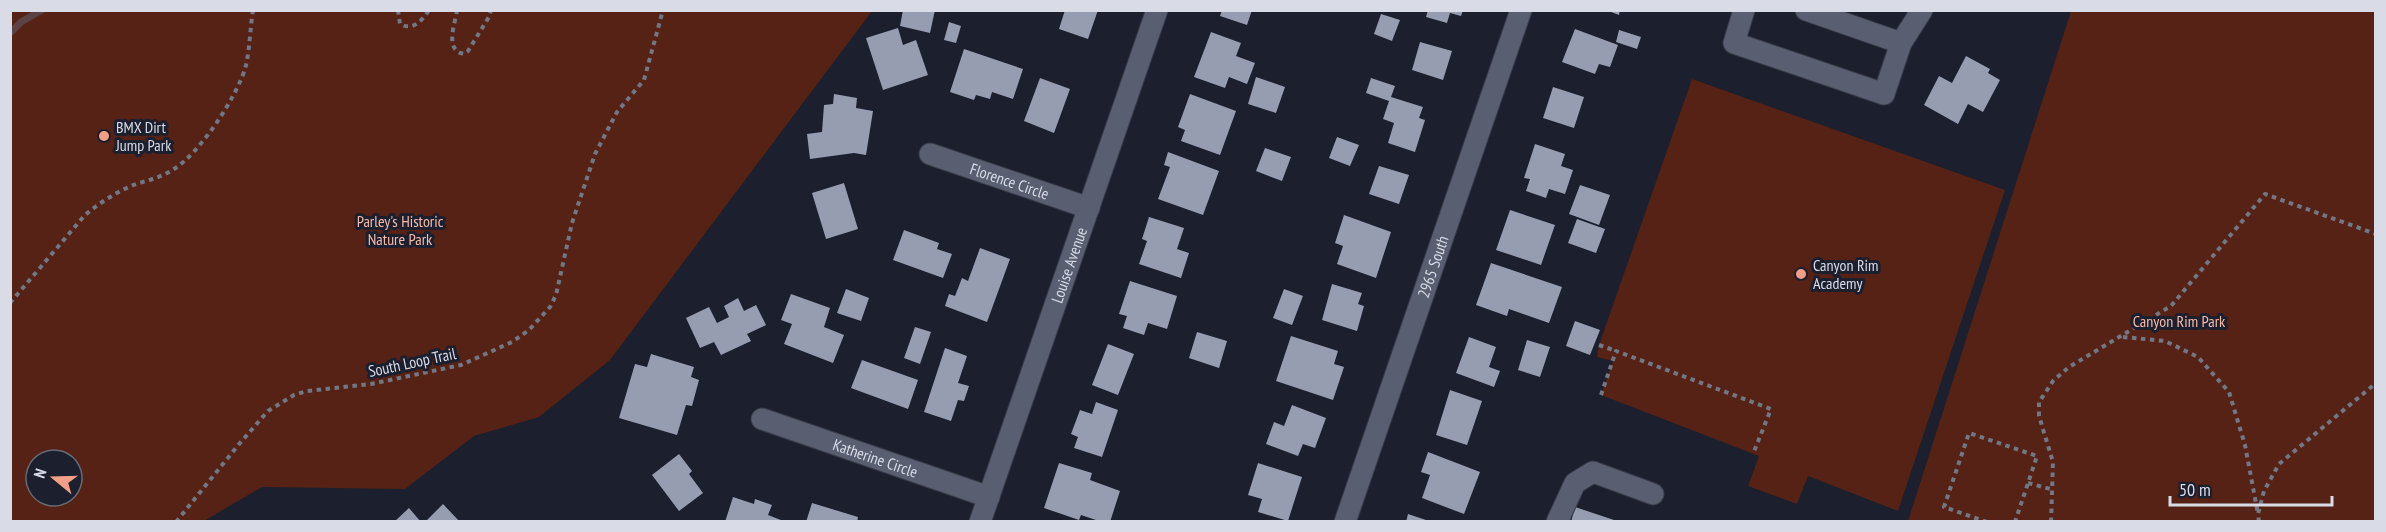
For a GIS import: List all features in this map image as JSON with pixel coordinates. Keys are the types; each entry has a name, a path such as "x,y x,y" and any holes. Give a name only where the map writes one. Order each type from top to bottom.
{"street":[{"name":"Louise Avenue","path":"980,522 1157,10"},
{"name":"2965 South","path":"1345,522 1521,10"},
{"path":"1744,10 1734,43 1884,94 1901,43 1922,10"},
{"path":"1806,10 1901,43"},
{"name":"Florence Circle","path":"930,154 1089,208"},
{"name":"Katherine Circle","path":"762,419 989,497"},
{"path":"1557,522 1575,483 1593,472 1653,494"}],"path":[{"path":"10,303 85,215 133,185 175,169 206,136 238,89 249,48 254,10"},
{"path":"398,10 400,24 409,26 416,24 429,10"},
{"path":"457,10 452,40 458,53 464,54 489,17 491,10"},
{"name":"South Loop Trail","path":"176,522 268,411 294,394 371,384 461,364 512,342 529,330 550,307 556,295 572,222 595,154 617,112 644,80 663,10"},
{"path":"2051,522 2054,462 2039,416 2039,402 2053,381 2069,367 2171,306 2265,194 2376,234"},
{"path":"2121,337 2165,341 2199,357 2229,392 2246,445 2259,522"},
{"path":"1599,345 1771,409 1753,454"},
{"path":"1601,395 1616,351"},
{"path":"2258,514 2264,491 2279,464 2376,383"},
{"path":"1984,521 1944,507 1969,433 2037,456 2015,522"},
{"path":"2028,483 2054,490"}],"green space":[{"name":"Parley's Historic Nature Park","path":"11,10 872,11 610,360 539,417 474,436 405,489 262,487 204,521 11,521"},
{"name":"Canyon Rim Park","path":"2071,11 2375,11 2375,521 1908,521"},
{"name":"Canyon Rim Academy","path":"1692,79 2005,190 1898,511 1808,476 1797,504 1748,486 1759,456 1601,395 1613,361 1597,357 1599,345"}],"building":[{"path":"903,10 935,10 930,33 900,26"},
{"path":"1065,10 1098,10 1088,39 1059,29"},
{"path":"1222,10 1252,10 1247,25 1220,16"},
{"path":"1428,10 1463,10 1461,16 1450,13 1447,23 1426,17"},
{"path":"1606,10 1620,10 1619,15"},
{"path":"1381,14 1400,20 1392,41 1374,34"},
{"path":"949,22 961,26 956,43 944,40"},
{"path":"898,28 903,45 916,40 928,75 883,90 866,38"},
{"path":"1575,29 1618,45 1610,67 1599,64 1595,74 1562,62"},
{"path":"1619,30 1641,37 1637,49 1616,42"},
{"path":"1211,32 1241,43 1236,56 1255,63 1247,84 1229,77 1225,88 1194,77"},
{"path":"1420,42 1452,51 1443,80 1412,70"},
{"path":"964,49 1023,69 1013,99 992,92 990,99 976,95 974,100 950,92"},
{"path":"1966,56 1990,69 1988,73 2000,80 1983,112 1968,104 1958,124 1924,105 1939,76 1952,83"},
{"path":"1256,77 1285,87 1276,113 1248,104"},
{"path":"1040,78 1070,89 1054,133 1024,121"},
{"path":"1371,78 1395,86 1391,97 1423,107 1419,118 1425,120 1415,152 1388,143 1394,123 1383,119 1389,101 1366,93"},
{"path":"1553,87 1584,97 1574,128 1543,118"},
{"path":"834,94 857,98 856,108 873,111 866,155 854,153 810,159 807,134 822,132 824,105 833,104"},
{"path":"1190,94 1236,111 1220,155 1181,141 1185,130 1178,127"},
{"path":"1337,137 1359,145 1350,166 1329,158"},
{"path":"1535,144 1565,154 1561,166 1573,170 1565,194 1549,189 1546,198 1526,191 1530,179 1524,178"},
{"path":"1265,148 1291,157 1282,181 1256,171"},
{"path":"1168,152 1219,171 1203,215 1158,199 1170,167 1164,165"},
{"path":"1379,166 1409,175 1399,204 1369,194"},
{"path":"844,183 858,229 826,239 812,193"},
{"path":"1580,185 1610,195 1599,225 1569,214"},
{"path":"1510,210 1555,225 1541,265 1496,250"},
{"path":"1344,215 1391,232 1376,278 1337,264 1343,246 1335,243"},
{"path":"1149,217 1184,228 1177,249 1189,253 1181,278 1139,264 1147,241 1142,239"},
{"path":"1577,219 1605,229 1596,253 1568,243"},
{"path":"904,230 939,243 937,249 952,254 943,278 893,260"},
{"path":"980,248 1010,259 987,322 945,306 949,294 955,296 962,278 968,281"},
{"path":"1491,263 1562,287 1549,323 1509,309 1507,316 1476,305"},
{"path":"1130,281 1177,296 1167,329 1148,323 1144,335 1123,328 1127,316 1119,314"},
{"path":"1332,284 1362,293 1358,304 1364,306 1357,331 1322,320"},
{"path":"846,289 869,298 861,321 837,313"},
{"path":"1284,289 1303,296 1292,325 1273,318"},
{"path":"791,294 830,308 824,327 844,335 833,363 784,344 792,324 781,320"},
{"path":"738,298 744,311 756,305 766,325 747,334 751,341 721,355 714,342 700,348 686,318 709,307 717,323 729,317 724,306"},
{"path":"1575,321 1600,330 1590,355 1566,346"},
{"path":"915,327 931,332 920,364 904,358"},
{"path":"1197,332 1227,341 1219,368 1189,358"},
{"path":"1291,336 1338,351 1334,364 1344,367 1333,400 1276,381"},
{"path":"1469,337 1496,347 1489,367 1500,371 1494,387 1456,373"},
{"path":"1527,340 1550,347 1540,377 1518,370"},
{"path":"1108,344 1134,354 1118,395 1092,385"},
{"path":"945,348 967,356 958,383 969,386 964,401 958,400 951,421 924,412"},
{"path":"651,354 694,367 691,377 699,380 692,406 686,405 677,435 619,418 635,364 647,367"},
{"path":"862,360 918,380 908,409 851,388"},
{"path":"1450,390 1482,401 1467,445 1436,435"},
{"path":"1096,402 1118,410 1102,457 1074,448 1078,437 1071,434 1080,410 1092,414"},
{"path":"1292,405 1326,418 1315,448 1303,444 1298,456 1266,444 1274,422 1284,426"},
{"path":"1428,452 1480,472 1464,514 1422,498 1430,475 1421,472"},
{"path":"679,454 692,471 689,474 703,493 679,511 652,475"},
{"path":"1059,463 1092,473 1090,480 1120,491 1110,522 1102,522 1081,515 1079,520 1044,508"},
{"path":"1258,463 1302,477 1288,521 1258,512 1262,499 1248,495"},
{"path":"733,497 754,504 755,499 772,505 768,515 786,522 725,522"},
{"path":"812,503 858,517 857,522 806,522"},
{"path":"443,504 460,522 425,522"},
{"path":"1575,507 1617,521 1617,522 1571,522"},
{"path":"409,508 421,522 394,522"},
{"path":"1408,514 1429,521 1429,522 1406,522"}],"waterway":[{"path":"10,33 21,22 42,10"}],"place":[{"name":"BMX Dirt Jump Park","path":"104,136"},
{"name":"Canyon Rim Academy","path":"1801,274"}]}
